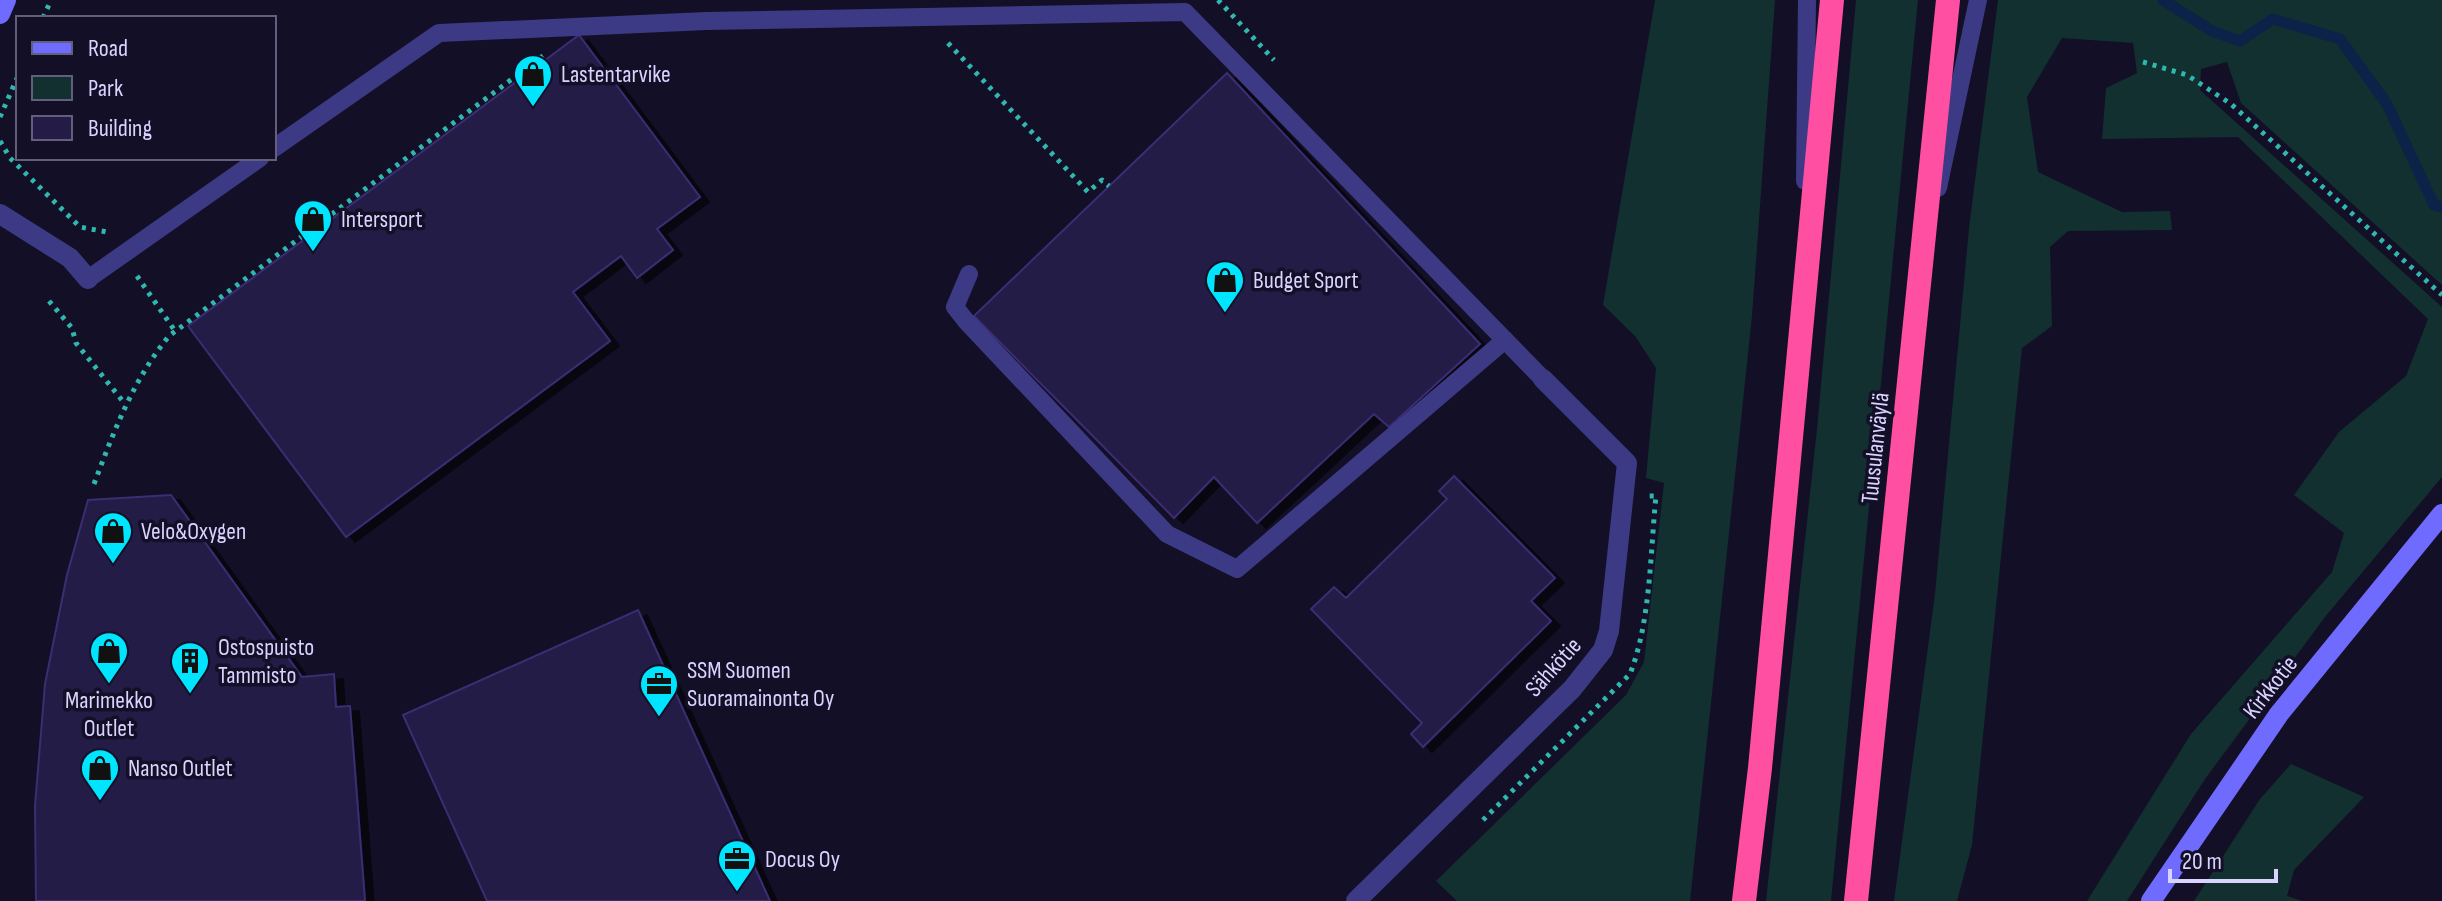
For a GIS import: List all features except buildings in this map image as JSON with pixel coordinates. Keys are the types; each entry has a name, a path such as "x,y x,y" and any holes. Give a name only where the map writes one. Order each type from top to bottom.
{"highway":[{"path":"1744,901 1760,768 1804,271 1832,0"},
{"name":"Tuusulanväylä","path":"1856,901 1948,0"}],"street":[{"path":"0,14 6,0"},
{"path":"0,214 70,258 88,279"},
{"name":"Sähkötie","path":"1356,901 1572,689 1603,650 1627,463 1543,379"},
{"name":"Kirkkotie","path":"2151,901 2279,714 2442,514"}],"lane":[{"path":"1804,271 1807,0"},
{"path":"1920,273 1978,0"},
{"path":"276,147 439,33 556,26 1185,12 1543,379"},
{"path":"88,279 257,160"},
{"path":"969,274 955,307 966,321 1167,534 1237,569 1505,340"}],"path":[{"path":"923,16 1088,192 1102,180 1109,186"},
{"path":"94,484 125,404 150,359 175,331 556,46 556,26"},
{"path":"2143,62 2187,75 2231,104 2442,295"},
{"path":"0,117 16,81"},
{"path":"0,141 10,158 80,227 106,231 175,331"},
{"path":"49,301 72,328 76,343 125,404"}],"green space":[{"path":"1655,0 1775,0 1752,316 1690,901 1457,901 1436,881 1626,695 1644,662 1664,483 1646,478 1656,368 1635,336 1603,305"},
{"path":"1856,0 1918,0 1831,901 1766,901 1817,429"},
{"path":"1998,0 2442,0 2442,285 2241,103 2227,62 2201,69 2200,90 2442,307 2442,477 2325,617 2205,779 2127,901 2087,901 2191,734 2332,572 2344,533 2294,495 2339,432 2406,376 2428,319 2238,137 2102,139 2106,88 2137,73 2133,43 2062,38 2027,97 2038,172 2122,212 2170,211 2172,230 2068,231 2050,247 2052,326 2022,348 1972,845 1957,901 1894,901 1935,594 1969,228"},
{"path":"2291,764 2364,797 2294,870 2287,896 2302,901 2194,901 2260,799"}],"waterway":[{"path":"2163,0 2212,31 2240,41 2273,19 2340,39 2387,104 2434,205 2442,207"}],"place":[{"name":"Lastentarvike","path":"533,108"},
{"name":"Intersport","path":"313,253"},
{"name":"Budget Sport","path":"1225,314"},
{"name":"Velo&Oxygen","path":"113,565"},
{"name":"Marimekko Outlet","path":"109,685"},
{"name":"Ostospuisto Tammisto","path":"190,695"},
{"name":"SSM Suomen Suoramainonta Oy","path":"659,718"},
{"name":"Nanso Outlet","path":"100,802"},
{"name":"Docus Oy","path":"737,893"}]}
